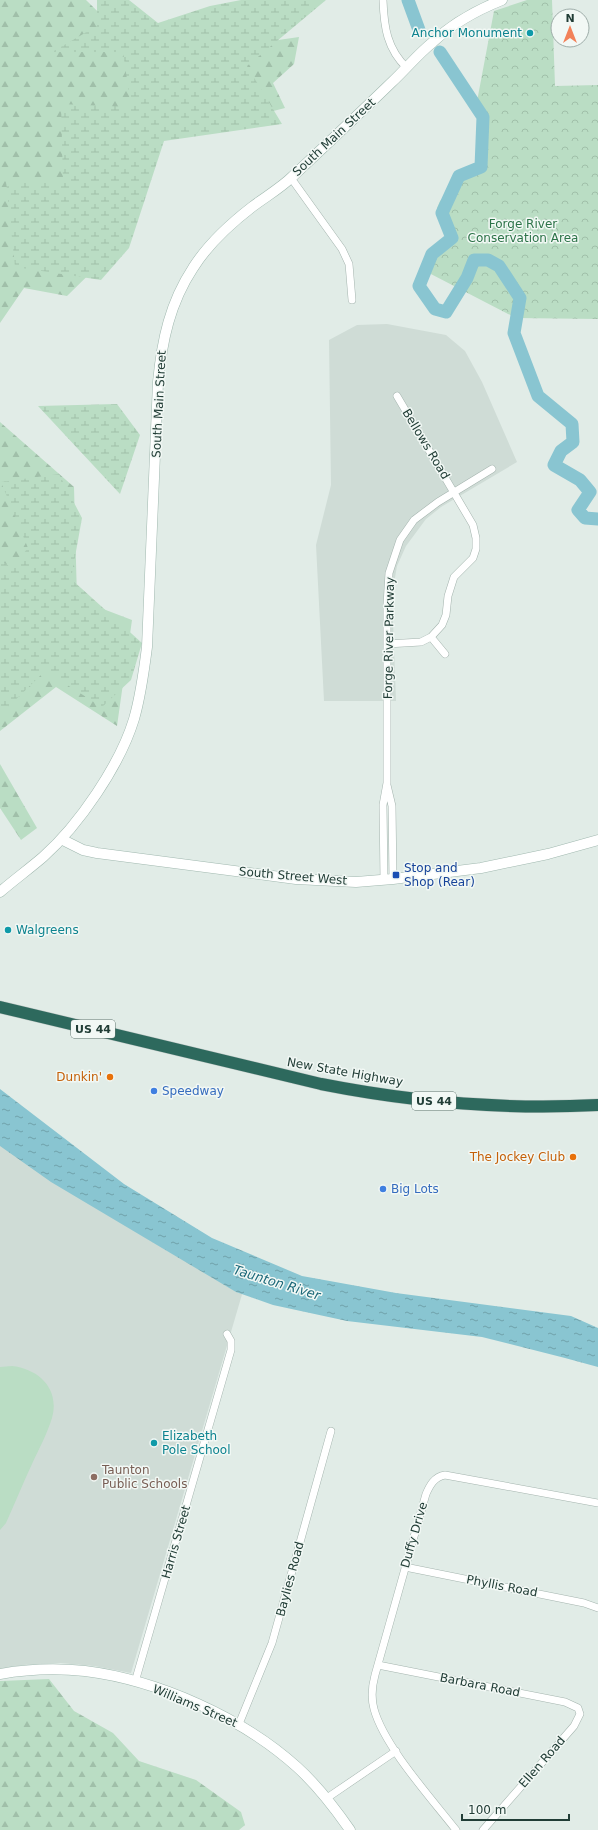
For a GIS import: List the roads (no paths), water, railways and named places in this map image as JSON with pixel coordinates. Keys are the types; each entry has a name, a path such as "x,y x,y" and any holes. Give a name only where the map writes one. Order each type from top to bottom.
{"highway":[{"name":"New State Highway","path":"0,1007 321,1084 408,1098 491,1105 598,1105"}],"main road":[{"name":"South Main Street","path":"0,892 43,857 61,839 90,802 118,757 129,732 139,699 147,647 158,382 164,334 172,308 185,281 212,243 241,216 291,178 407,68 432,42 453,26 477,11 502,0"},
{"name":"South Street West","path":"61,839 83,850 97,853 296,879 334,882 388,880 505,864 598,840"},
{"name":"Williams Street","path":"0,1674 31,1670 67,1670 102,1674 135,1682 194,1703 239,1724 286,1757 327,1798 350,1830"}],"street":[{"path":"383,0 385,24 391,48 395,55 407,68"},
{"path":"291,178 342,250 349,264 352,300"},
{"name":"Bellows Road","path":"397,396 473,524 476,549 473,558 454,577 450,586 446,615 442,625 431,637"},
{"name":"Forge River Parkway","path":"388,880 392,806 387,783 388,577 400,540 409,526 421,514 492,469"},
{"path":"387,644 421,642 431,637 445,654"},
{"name":"Harris Street","path":"135,1682 231,1350 231,1341 227,1334"},
{"name":"Baylies Road","path":"239,1724 272,1643 331,1431"},
{"name":"Duffy Drive","path":"456,1830 396,1751 377,1719 373,1704 372,1686 426,1494 433,1482 440,1476 455,1476 598,1503"},
{"name":"Phyllis Road","path":"405,1567 584,1603 598,1608"},
{"name":"Barbara Road","path":"378,1665 565,1702 575,1705 579,1710"},
{"name":"Ellen Road","path":"483,1830 574,1726 579,1718 579,1710"},
{"path":"327,1798 396,1751"}],"water":[{"name":"Taunton River","path":"0,1089 124,1184 212,1238 302,1276 396,1293 571,1316 598,1328 598,1367 482,1337 347,1321 273,1305 236,1292 51,1182 0,1146"}],"waterway":[{"path":"408,0 419,30"},
{"path":"440,52 483,117 481,167 459,176 442,213 452,238 432,254 419,286 435,309 446,312 467,278 474,260 488,260 499,266 520,298 514,333 538,396 572,424 573,442 561,451 554,465 580,480 590,492 578,510 585,518 598,519"}],"place":[{"name":"Anchor Monument","path":"530,33"},
{"name":"Stop and Shop (Rear)","path":"396,875"},
{"name":"Walgreens","path":"8,930"},
{"name":"Dunkin'","path":"110,1077"},
{"name":"Speedway","path":"154,1091"},
{"name":"The Jockey Club","path":"573,1157"},
{"name":"Big Lots","path":"383,1189"},
{"name":"Elizabeth Pole School","path":"154,1443"},
{"name":"Taunton Public Schools","path":"94,1477"}],"park label":[{"name":"Forge River Conservation Area","path":"523,231"}]}
